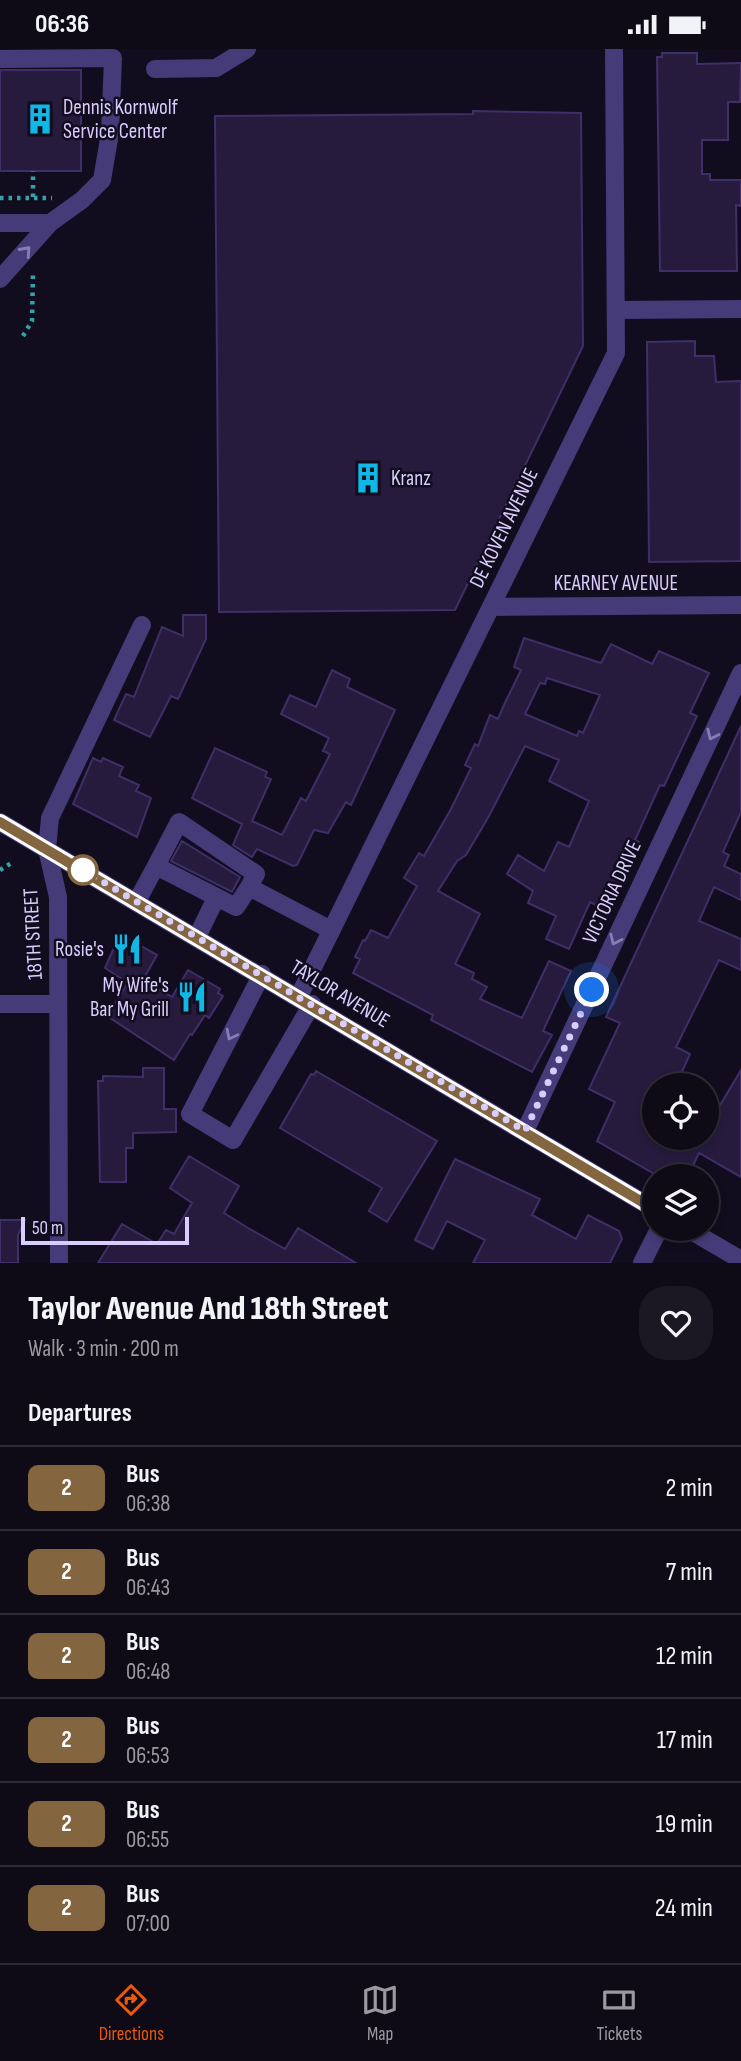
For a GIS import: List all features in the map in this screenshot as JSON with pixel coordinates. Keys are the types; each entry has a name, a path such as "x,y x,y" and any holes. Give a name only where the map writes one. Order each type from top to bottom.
{"street":[{"path":"155,69 216,68 247,49"},
{"name":"DE KOVEN AVENUE","path":"262,974 190,1114 233,1140 305,1000 331,930 616,353 614,49"},
{"path":"0,59 113,58 110,133 102,180 82,200 50,223 0,279"},
{"path":"0,223 50,223"},
{"path":"616,310 741,309"},
{"name":"KEARNEY AVENUE","path":"491,607 741,605"},
{"name":"18TH STREET","path":"59,1263 58,897 47,849 50,818 142,625"},
{"name":"VICTORIA DRIVE","path":"525,1131 741,673"},
{"name":"TAYLOR AVENUE","path":"0,822 262,974 642,1202"},
{"path":"137,901 179,822 256,874 236,907 156,866"},
{"path":"249,887 331,930"},
{"path":"197,936 216,898"},
{"path":"0,1004 58,1004"},
{"path":"642,1263 653,1241"},
{"path":"709,1241 741,1260"}],"path":[{"path":"33,171 33,197"},
{"path":"0,198 63,199"},
{"path":"23,336 32,321 33,265"},
{"path":"0,870 13,862"}],"building":[{"path":"662,53 697,53 697,64 741,63 740,102 728,102 728,140 702,140 702,174 710,174 710,180 741,180 741,206 736,205 737,271 660,271 657,57 662,57"},
{"name":"Dennis Kornwolf Service Center","path":"0,70 81,70 81,171 0,171"},
{"name":"Kranz","path":"473,111 581,113 583,346 455,610 219,612 215,116 473,114"},
{"path":"695,341 695,356 714,356 716,382 741,381 741,561 649,562 647,342"},
{"path":"183,615 206,615 206,639 178,699 171,696 150,737 114,720 126,694 134,697 162,627 183,636"},
{"path":"524,638 601,663 611,644 652,664 659,651 709,673 690,713 697,716 664,786 660,785 635,840 639,842 607,910 590,902 569,949 546,939 556,916 528,903 533,891 507,874 518,855 544,871 558,842 569,847 589,801 549,781 559,760 525,746 466,855 457,861 438,891 480,914 455,964 474,973 472,979 487,987 480,999 522,1018 549,961 571,971 543,1031 552,1035 532,1072 431,1020 433,1015 353,973 360,959 355,957 363,940 365,941 371,930 388,938 417,886 404,878 419,853 424,856 451,809 471,768 465,765 475,744 478,746 490,715 498,719 521,670 514,667","holes":["547,678 600,695 583,733 579,731 577,736 525,714 540,683 545,684"]},
{"path":"332,670 350,679 347,687 395,710 351,805 346,802 328,833 314,830 297,865 293,866 257,849 252,857 233,845 242,824 192,798 215,748 267,772 265,777 271,779 252,821 282,835 301,798 306,801 330,754 323,751 329,738 281,714 290,695 316,707"},
{"path":"741,726 741,812 723,852 729,855 724,866 741,874 741,900 714,887 699,921 741,939 741,970 719,960 676,1047 690,1054 681,1073 642,1073 642,1150 719,1150 719,1107 741,1070 741,1177 699,1153 694,1164 642,1164 642,1167 597,1141 615,1102 589,1089 620,1023 606,1017"},
{"path":"93,758 101,762 103,758 123,767 119,776 139,785 136,791 151,798 137,837 73,804"},
{"path":"182,841 240,877 232,892 171,861"},
{"path":"120,934 157,955 143,980 172,997 188,970 220,989 218,993 223,996 209,1018 205,1015 192,1035 190,1034 174,1060 107,1016 128,983 105,968"},
{"path":"143,1068 164,1068 164,1109 176,1109 176,1132 133,1133 133,1148 126,1148 126,1182 100,1182 98,1081 103,1081 103,1076 143,1077"},
{"path":"316,1071 437,1141 387,1222 369,1211 382,1188 280,1128 311,1074 314,1075"},
{"path":"189,1156 239,1186 224,1213 285,1249 298,1228 356,1263 98,1263 122,1224 157,1244 166,1230 174,1234 192,1203 170,1188"},
{"path":"455,1159 540,1199 532,1215 576,1239 588,1215 619,1231 622,1239 610,1263 473,1263 485,1240 447,1221 433,1249 415,1240"},
{"path":"0,1220 25,1220 18,1235 18,1263 0,1263"}],"bus line":[{"name":"2","path":"0,822 312,1004 642,1202"}],"place":[{"name":"Dennis Kornwolf Service Center","path":"40,119"},
{"name":"Kranz","path":"368,478"},
{"name":"Rosie's","path":"127,949"},
{"name":"My Wife's Bar My Grill","path":"192,997"}],"route":[{"path":"83,870 525,1131 592,990"}]}
